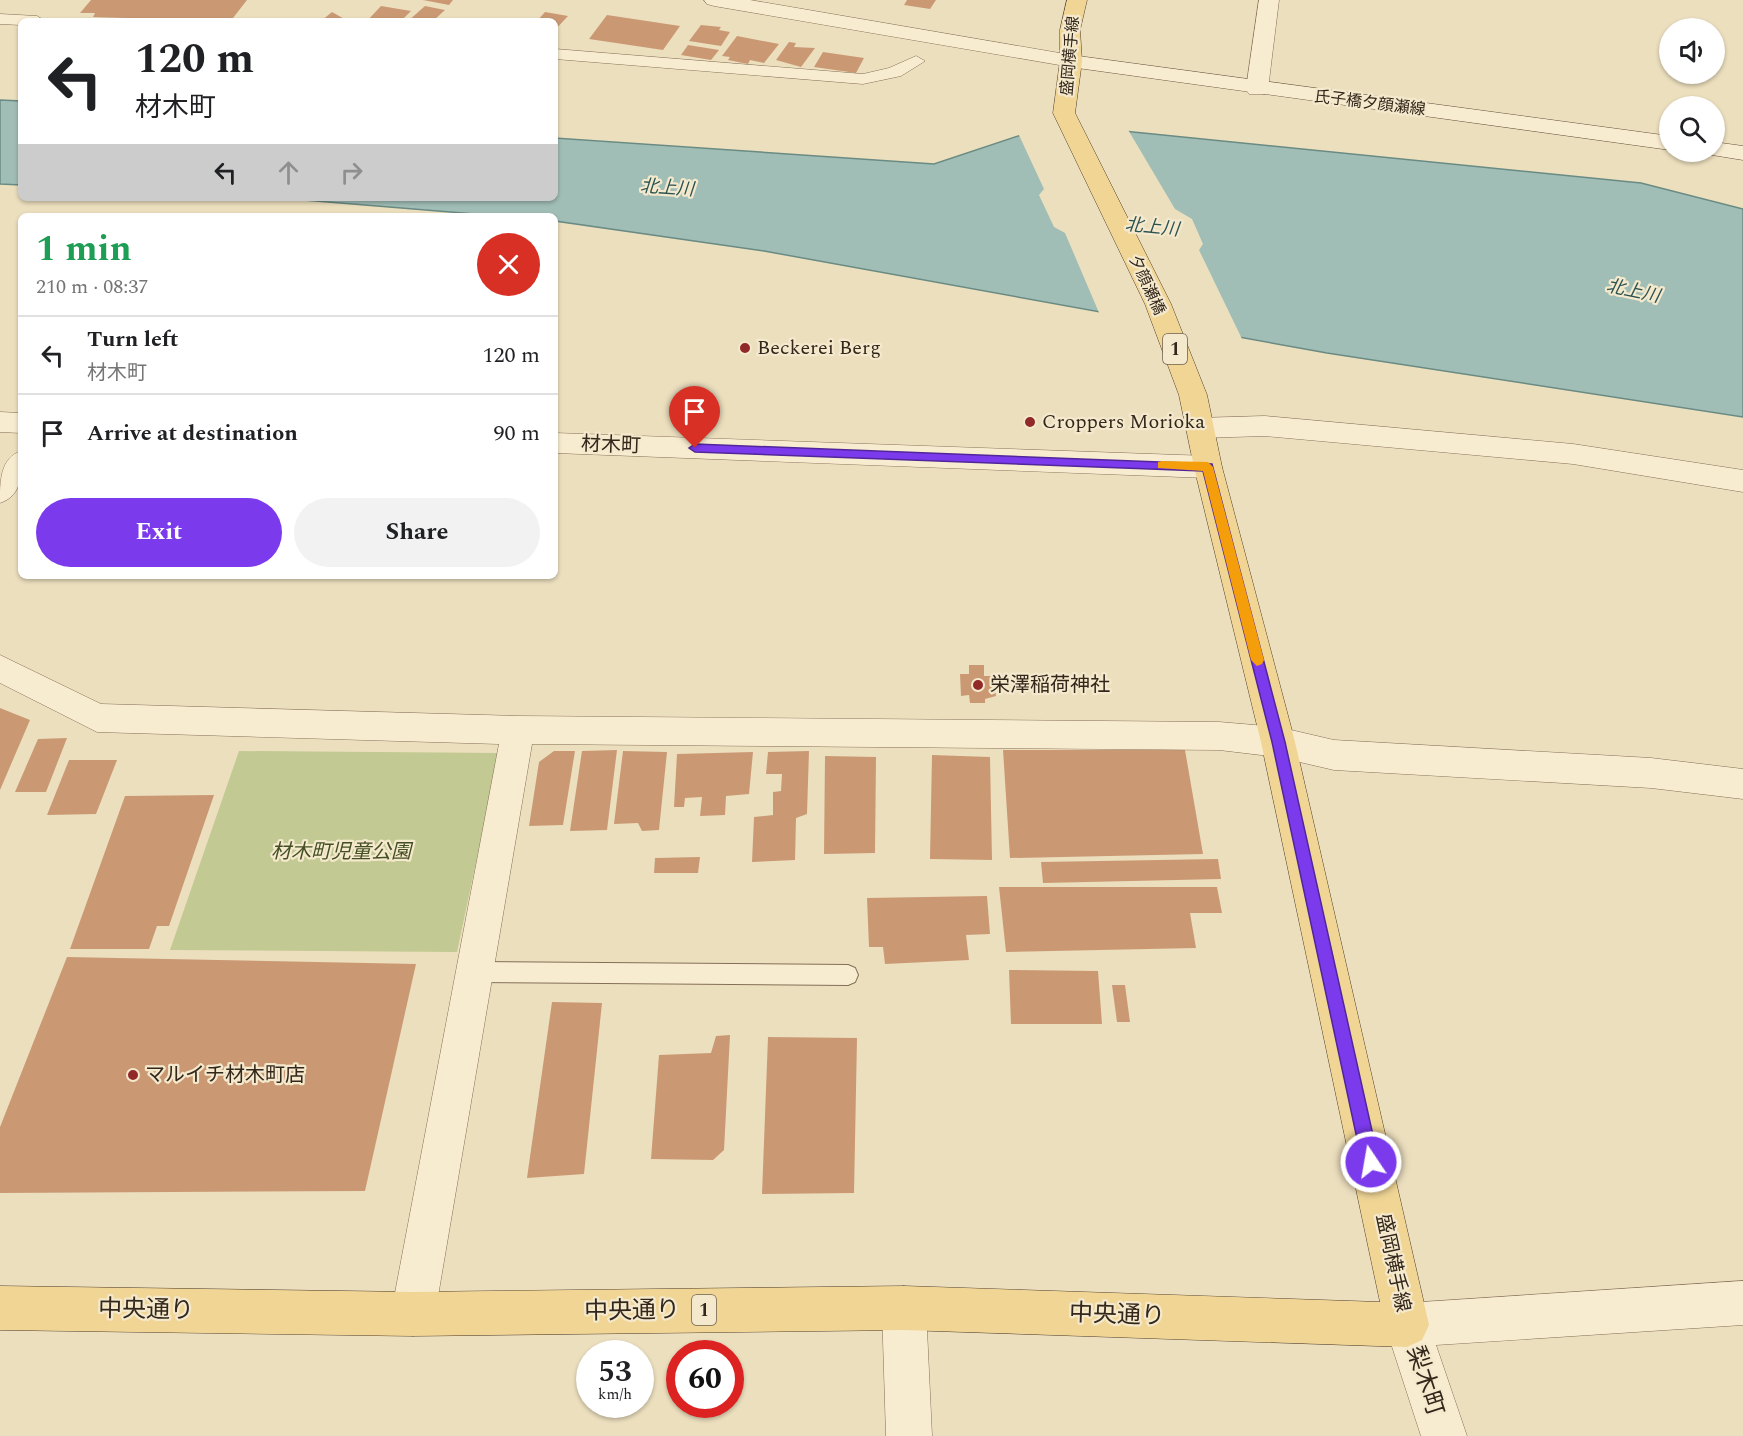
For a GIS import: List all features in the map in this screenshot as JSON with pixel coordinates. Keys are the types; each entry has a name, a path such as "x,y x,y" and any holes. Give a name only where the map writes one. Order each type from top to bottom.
{"main road":[{"name":"盛岡横手線","path":"1064,113 1071,61 1070,30 1077,0"},
{"name":"夕顔瀬橋","path":"1064,113 1158,304 1196,411"},
{"name":"盛岡横手線","path":"1196,411 1208,467 1278,742 1407,1325"},
{"name":"中央通り","path":"0,1308 413,1314 904,1308 1407,1325"}],"street":[{"name":"氏子橋夕顔瀬線","path":"714,0 1071,61 1257,89 1659,142"},
{"path":"1257,89 1269,0"},
{"path":"0,19 18,20"},
{"path":"558,54 863,79 895,72 916,61"},
{"path":"1725,151 1743,153"},
{"path":"1196,411 1265,426 1573,454 1743,481"},
{"path":"0,422 18,423"},
{"name":"材木町","path":"558,443 1208,467"},
{"path":"0,492 18,465"},
{"path":"0,668 97,718 519,730 1220,736 1278,742 1334,755 1652,773 1743,784"},
{"path":"413,1314 519,730"},
{"path":"1427,1436 1407,1325 1743,1303"},
{"path":"904,1308 909,1436"},
{"name":"梨木町","path":"1407,1325 1444,1436"}],"lane":[{"path":"474,972 848,975"}],"green space":[{"name":"材木町児童公園","path":"239,751 499,753 457,952 170,950"}],"water":[{"path":"0,100 18,101 18,185 0,184"},
{"name":"北上川","path":"1054,124 1641,183 1743,209 1743,417 1327,353 764,251 558,221 558,213 462,213 316,201 558,201 558,138 934,164"}],"pier":[{"path":"1053,121 1127,128 1175,209 1192,219 1203,244 1199,250 1243,341 1100,315 1065,233 1054,227 1039,195 1044,189 1018,133"}],"building":[{"path":"91,0 247,0 233,18 93,17 95,13 80,13"},
{"path":"423,0 453,0 449,5"},
{"path":"907,0 936,0 930,9 904,5"},
{"path":"381,6 411,11 404,18 370,18"},
{"path":"425,6 445,10 436,18 411,18"},
{"path":"332,12 343,18 325,18"},
{"path":"545,12 568,16 558,27 558,18 540,18"},
{"path":"607,15 680,26 663,50 589,39"},
{"path":"701,25 721,27 719,30 730,32 721,46 689,41"},
{"path":"737,36 779,44 764,63 750,60 748,64 728,60 730,57 722,56"},
{"path":"789,42 796,43 794,47 815,48 801,67 776,60"},
{"path":"688,45 719,50 711,60 681,55"},
{"path":"823,52 864,58 856,73 814,67"},
{"name":"栄澤稲荷神社","path":"969,665 984,665 984,676 994,676 996,696 985,699 985,703 970,703 969,695 961,696 960,674 969,674"},
{"path":"0,708 30,720 0,790"},
{"path":"67,738 46,792 15,792 38,739"},
{"path":"617,750 607,830 570,831 582,751"},
{"path":"1003,750 1185,750 1203,854 1010,858"},
{"path":"554,751 575,751 563,825 529,826 539,762"},
{"path":"623,751 667,752 659,830 642,831 638,823 614,824"},
{"path":"809,751 807,814 796,818 795,860 752,862 754,817 773,815 773,792 781,791 782,774 766,774 768,752"},
{"path":"753,752 749,794 726,796 725,815 700,816 702,797 685,798 684,807 674,807 677,754"},
{"path":"932,755 990,757 992,860 930,859"},
{"path":"825,756 876,757 875,853 824,854"},
{"path":"69,760 117,760 96,814 47,815"},
{"path":"214,795 169,926 157,926 149,949 70,949 125,796"},
{"path":"700,857 698,873 654,873 655,858"},
{"path":"1218,859 1221,879 1043,883 1041,862"},
{"path":"999,887 1217,887 1222,913 1190,913 1196,948 1006,952"},
{"path":"987,896 990,934 966,935 969,960 885,964 883,947 869,947 867,898"},
{"path":"67,957 416,964 365,1191 0,1193 0,1127"},
{"path":"1009,970 1098,971 1102,1024 1011,1024"},
{"path":"1112,985 1125,985 1130,1022 1117,1022"},
{"path":"552,1002 602,1003 584,1174 527,1178"},
{"path":"730,1035 724,1150 713,1160 651,1159 659,1055 711,1053 716,1036"},
{"path":"768,1037 857,1038 854,1193 762,1194"}],"slow traffic":[{"path":"1162,465 1208,467 1257,660"}],"place":[{"name":"Beckerei Berg","path":"745,348"},
{"name":"Croppers Morioka","path":"1030,422"},
{"name":"栄澤稲荷神社","path":"978,685"},
{"name":"マルイチ材木町店","path":"133,1075"}],"route":[{"path":"695,448 1208,467 1278,742 1371,1162"}]}
